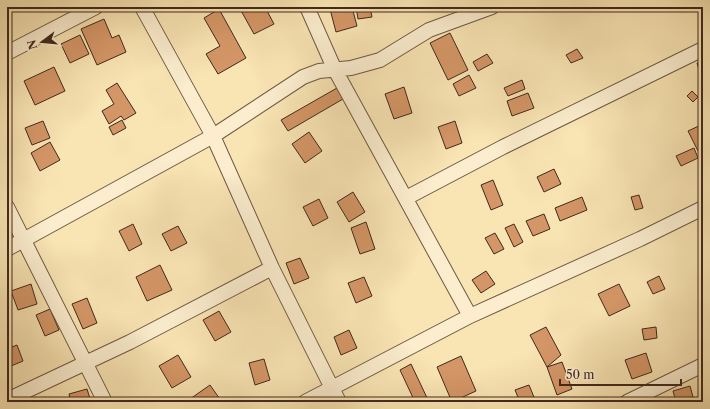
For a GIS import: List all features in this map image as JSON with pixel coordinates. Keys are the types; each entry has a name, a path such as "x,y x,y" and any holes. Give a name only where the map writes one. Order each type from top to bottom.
{"street":[{"path":"7,53 96,7"},
{"path":"142,7 213,136 272,268 339,402"},
{"path":"307,7 334,68 470,316"},
{"path":"7,249 213,136 303,77 334,68 351,68 380,60 429,30 485,8"},
{"path":"406,198 503,147 703,50"},
{"path":"7,207 87,363 105,402"},
{"path":"305,402 470,316 640,239 703,208"},
{"path":"7,400 130,342 272,268"},
{"path":"627,402 703,365"}],"building":[{"path":"239,7 265,7 274,24 254,34"},
{"path":"352,7 357,26 336,32 330,9"},
{"path":"356,7 370,7 372,17 358,19"},
{"path":"219,9 246,58 218,74 206,54 220,46 204,18"},
{"path":"104,19 112,38 119,35 126,52 97,65 81,29"},
{"path":"450,33 468,70 448,80 430,43"},
{"path":"80,35 89,54 70,63 61,44"},
{"path":"577,49 583,58 571,63 566,55"},
{"path":"487,54 493,63 478,71 473,62"},
{"path":"703,61 703,72 700,73 697,63"},
{"path":"54,67 65,91 35,105 24,81"},
{"path":"469,75 476,88 459,96 453,84"},
{"path":"522,80 525,89 508,96 504,88"},
{"path":"117,83 136,113 124,120 121,116 109,124 102,111 114,104 106,90"},
{"path":"404,87 412,113 394,119 385,94"},
{"path":"337,88 343,99 288,131 281,120"},
{"path":"692,91 698,97 693,102 687,96"},
{"path":"528,93 534,108 512,116 507,101"},
{"path":"122,120 126,128 113,135 109,127"},
{"path":"43,121 50,138 32,145 25,128"},
{"path":"455,121 462,143 446,149 438,127"},
{"path":"703,124 703,149 698,151 688,131"},
{"path":"309,132 322,151 305,163 292,144"},
{"path":"50,142 60,160 40,171 31,153"},
{"path":"694,148 698,158 681,166 676,156"},
{"path":"554,169 561,184 544,192 537,177"},
{"path":"493,180 503,205 491,210 481,185"},
{"path":"353,192 365,212 349,222 337,202"},
{"path":"639,195 643,208 635,210 631,197"},
{"path":"582,197 587,210 560,221 555,208"},
{"path":"319,199 328,218 313,226 303,207"},
{"path":"544,214 550,229 533,236 526,221"},
{"path":"366,222 375,249 360,254 351,228"},
{"path":"133,224 142,244 129,251 119,231"},
{"path":"514,224 523,242 514,247 505,228"},
{"path":"178,226 187,243 171,251 162,234"},
{"path":"495,233 504,249 494,254 485,238"},
{"path":"300,258 309,278 294,284 286,263"},
{"path":"160,265 172,290 147,301 136,277"},
{"path":"486,271 495,284 481,293 472,280"},
{"path":"659,276 665,289 653,294 647,282"},
{"path":"364,277 372,296 356,303 348,283"},
{"path":"31,284 37,304 18,310 11,291"},
{"path":"619,284 630,306 609,316 598,294"},
{"path":"87,298 97,323 83,329 72,304"},
{"path":"50,309 59,330 45,336 36,315"},
{"path":"219,311 231,332 215,341 203,320"},
{"path":"546,327 561,355 547,367 530,335"},
{"path":"656,327 657,338 644,340 642,329"},
{"path":"349,330 357,348 341,355 334,337"},
{"path":"17,345 23,361 11,366 7,355 7,349"},
{"path":"646,353 652,372 632,379 625,360"},
{"path":"178,355 191,377 172,388 159,366"},
{"path":"461,356 476,391 452,402 437,367"},
{"path":"264,359 270,380 255,385 249,363"},
{"path":"562,362 572,389 557,395 547,367"},
{"path":"411,364 429,402 415,402 400,370"},
{"path":"210,385 222,402 192,402 190,399"},
{"path":"529,385 536,402 520,402 515,390"},
{"path":"690,386 693,397 676,402 673,391"},
{"path":"87,389 91,402 71,402 69,394"}]}
